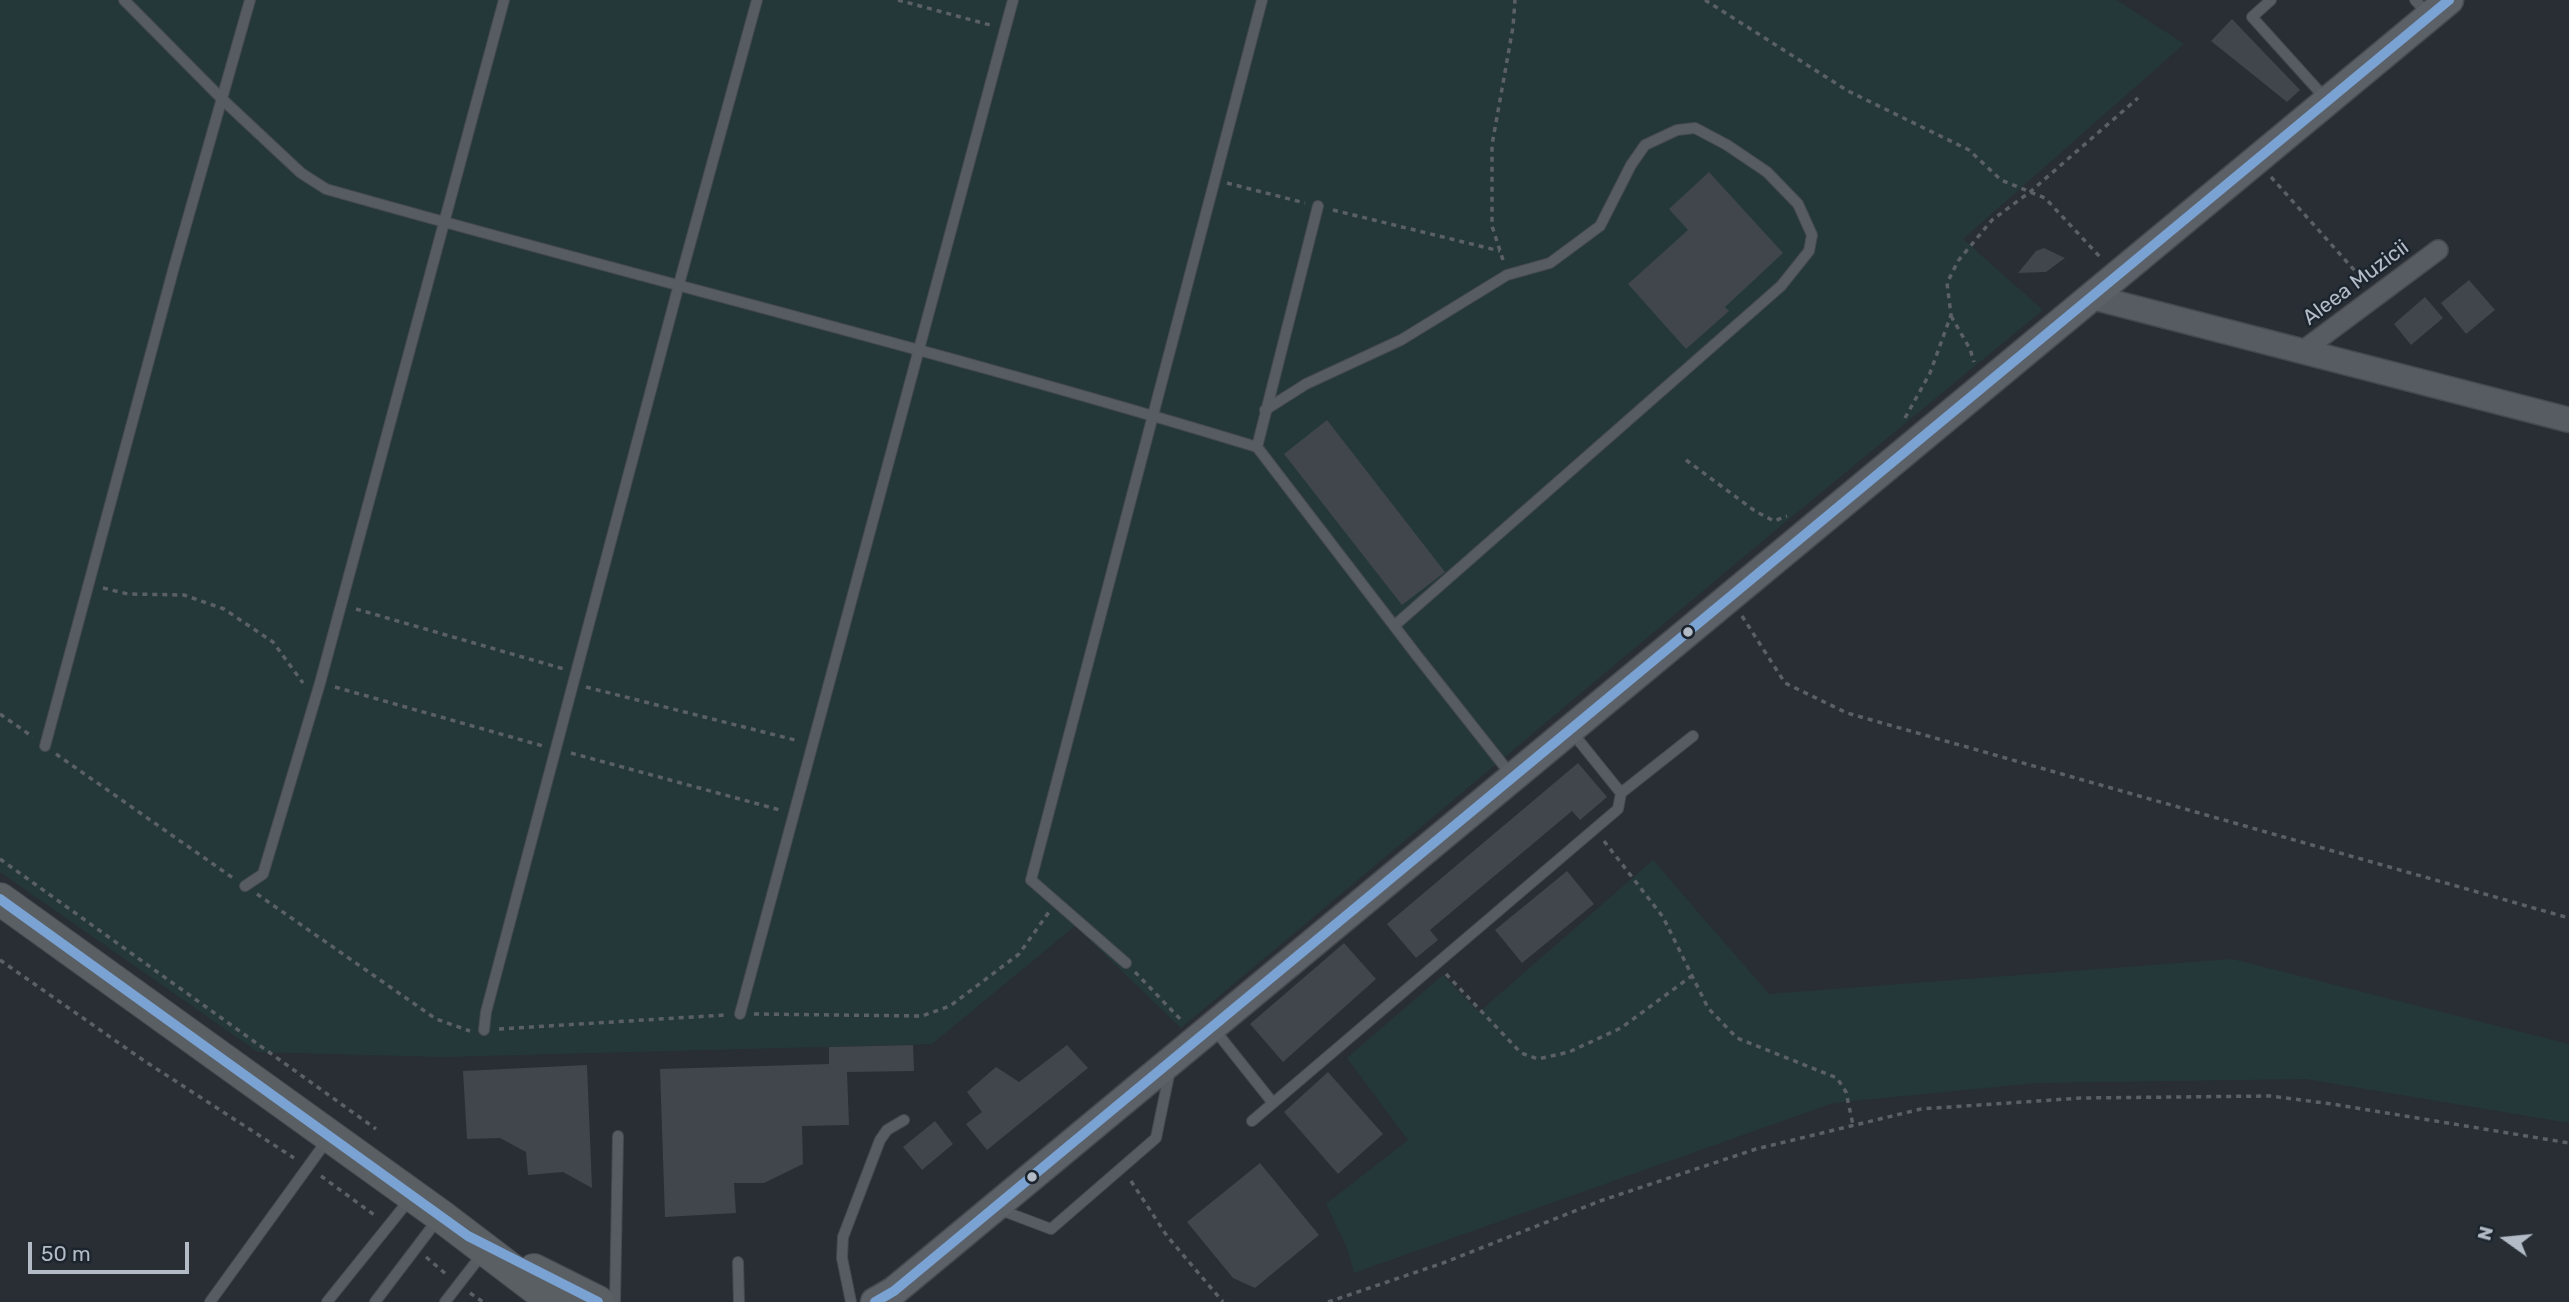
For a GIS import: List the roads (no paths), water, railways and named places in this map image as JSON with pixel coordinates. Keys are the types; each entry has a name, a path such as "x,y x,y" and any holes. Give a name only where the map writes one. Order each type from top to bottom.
{"main road":[{"path":"884,1298 2328,100 2431,5"},
{"path":"0,899 441,1216 554,1302"},
{"path":"477,1243 598,1302"}],"street":[{"name":"Aleea Muzicii","path":"2301,352 2438,250"},
{"path":"2092,297 2569,420"}],"lane":[{"path":"124,0 223,100 301,173 326,189 1153,415 1257,447 1513,777"},
{"path":"46,746 171,280 250,0"},
{"path":"245,886 263,874 315,699 503,0"},
{"path":"484,1030 486,1012 575,672 757,0"},
{"path":"740,1014 1013,0"},
{"path":"1126,963 1031,880 1262,0"},
{"path":"2271,0 2252,18 2328,100"},
{"path":"1265,410 1306,384 1401,340 1507,275 1550,263 1600,226 1631,165 1645,145 1677,130 1695,128 1727,145 1767,172 1798,204 1812,235 1809,251 1781,286 1394,626"},
{"path":"1257,447 1318,206"},
{"path":"1569,729 1621,793"},
{"path":"1252,1121 1618,808 1621,793 1693,736"},
{"path":"1205,1032 1273,1103"},
{"path":"994,1208 1051,1228 1156,1138 1172,1059"},
{"path":"851,1302 842,1258 844,1237 880,1140 887,1130 904,1120"},
{"path":"210,1302 330,1136"},
{"path":"615,1302 618,1136"},
{"path":"327,1302 412,1195"},
{"path":"375,1302 441,1216"},
{"path":"445,1302 458,1284 477,1243"},
{"path":"738,1262 739,1302"}]}
